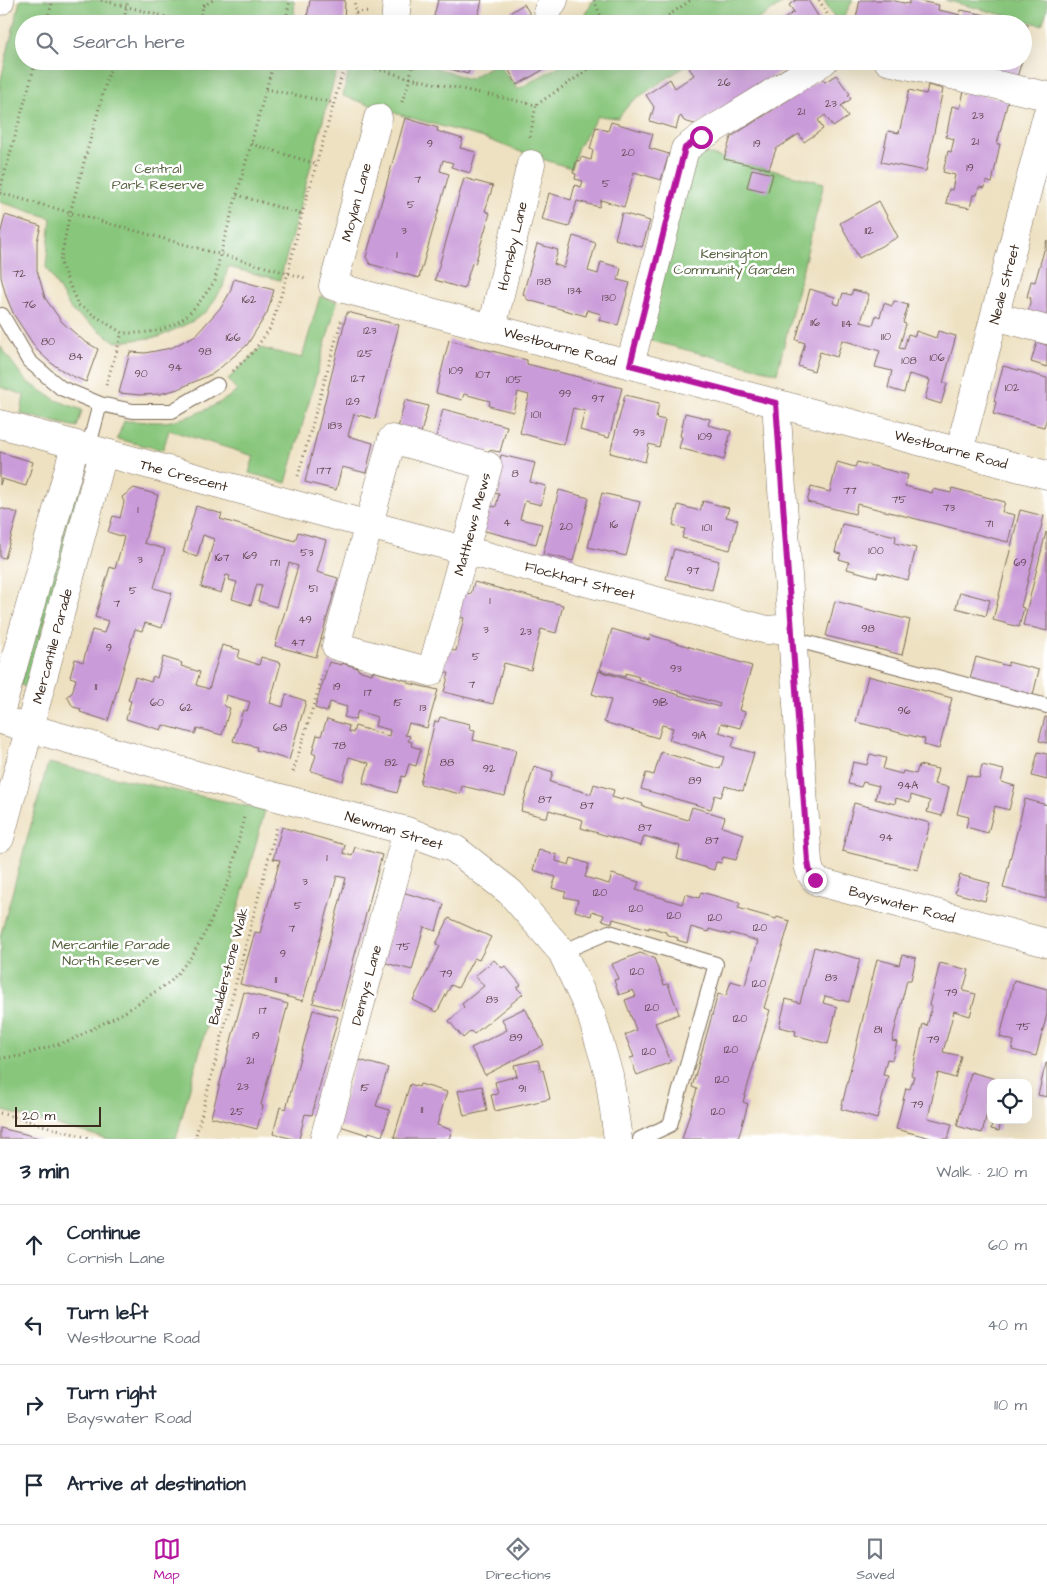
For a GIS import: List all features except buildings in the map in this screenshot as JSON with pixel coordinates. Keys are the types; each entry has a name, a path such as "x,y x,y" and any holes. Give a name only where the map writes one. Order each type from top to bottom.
{"street":[{"path":"396,15 398,0"},
{"path":"630,365 685,148 809,70"},
{"path":"929,70 1047,96"},
{"name":"Neale Street","path":"959,452 995,316 1043,148 1047,116"},
{"name":"Moylan Lane","path":"342,288 378,118"},
{"name":"Hornsby Lane","path":"492,328 531,164"},
{"name":"Westbourne Road","path":"342,288 1047,475"},
{"path":"995,316 1047,330"},
{"name":"Bayswater Road","path":"776,403 810,872 815,880 1047,944"},
{"name":"The Crescent","path":"0,424 369,525"},
{"name":"Matthews Mews","path":"392,439 488,466 431,672 336,646 369,525 392,439"},
{"path":"0,713 88,449"},
{"name":"Mercantile Parade","path":"0,838 30,728 88,449"},
{"name":"Flockhart Street","path":"369,525 766,630 792,634"},
{"name":"Newman Street","path":"0,720 250,790 407,831 456,849 510,892 562,952 591,1014 609,1074 618,1139"},
{"name":"Dennys Lane","path":"324,1139 407,831"}],"lane":[{"path":"2,314 29,361 61,388 100,404 133,411 172,411 218,385"},
{"path":"88,449 100,404"},
{"path":"792,634 1047,706"},
{"path":"562,952 609,932 716,964 670,1125 640,1139"}],"path":[{"path":"49,15 53,0"},
{"path":"101,0 160,15"},
{"path":"126,15 128,0"},
{"path":"200,15 204,0"},
{"path":"203,6 213,0"},
{"path":"287,15 290,0"},
{"path":"354,0 356,15"},
{"path":"594,0 600,15"},
{"path":"669,15 691,0"},
{"path":"819,0 828,15"},
{"path":"34,70 0,192 342,288 291,503"},
{"path":"110,70 70,213 60,262 78,305 122,333 158,331 177,323 189,314 215,281 220,255 271,70"},
{"path":"218,385 253,352 271,327 288,273 302,214 343,70"},
{"path":"380,70 536,105 588,70"},
{"path":"410,78 411,70"},
{"path":"266,89 334,103"},
{"path":"251,144 317,164"},
{"path":"237,195 302,214"},
{"path":"100,404 122,333"},
{"name":"Baulderstone Walk","path":"195,1139 284,798 327,660 336,646"},
{"path":"0,1058 20,1056 71,1040 124,1012 170,981 192,956 207,929 230,878 250,790"},
{"path":"0,1113 92,1139"}],"green space":[{"name":"Central Park Reserve","path":"20,0 294,0 295,15 16,15"},
{"path":"595,0 788,0 765,15 584,15"},
{"path":"824,0 853,0 845,15 833,15"},
{"path":"945,0 1047,0 1047,11 1042,25 1032,22 1032,15 1003,15"},
{"name":"Central Park Reserve","path":"15,21 15,70 337,70 280,280 228,267 223,287 208,310 193,321 159,337 116,342 72,311 46,267 51,218 0,202 0,83"},
{"path":"349,70 443,70 469,79 485,70 503,70 518,89 552,70 679,70 631,102 618,118 598,116 578,147 571,168 484,138 404,116 343,96"},
{"name":"Kensington Community Garden","path":"703,153 824,183 777,373 644,339 688,161"},
{"path":"320,296 337,302 286,483 249,473 254,456 169,430 163,450 117,439 124,421 162,422 181,419 212,407 230,396 237,391 228,379 260,348 302,358"},
{"path":"0,346 26,381 56,400 82,410 77,427 21,414 24,395 0,387"},
{"path":"79,477 84,481 27,687 20,685"},
{"name":"Mercantile Parade North Reserve","path":"48,763 265,810 176,1139 108,1139 0,1110 0,937"}],"route":[{"path":"701,137 685,148 630,365 776,403 808,862 810,872 815,880"}]}
